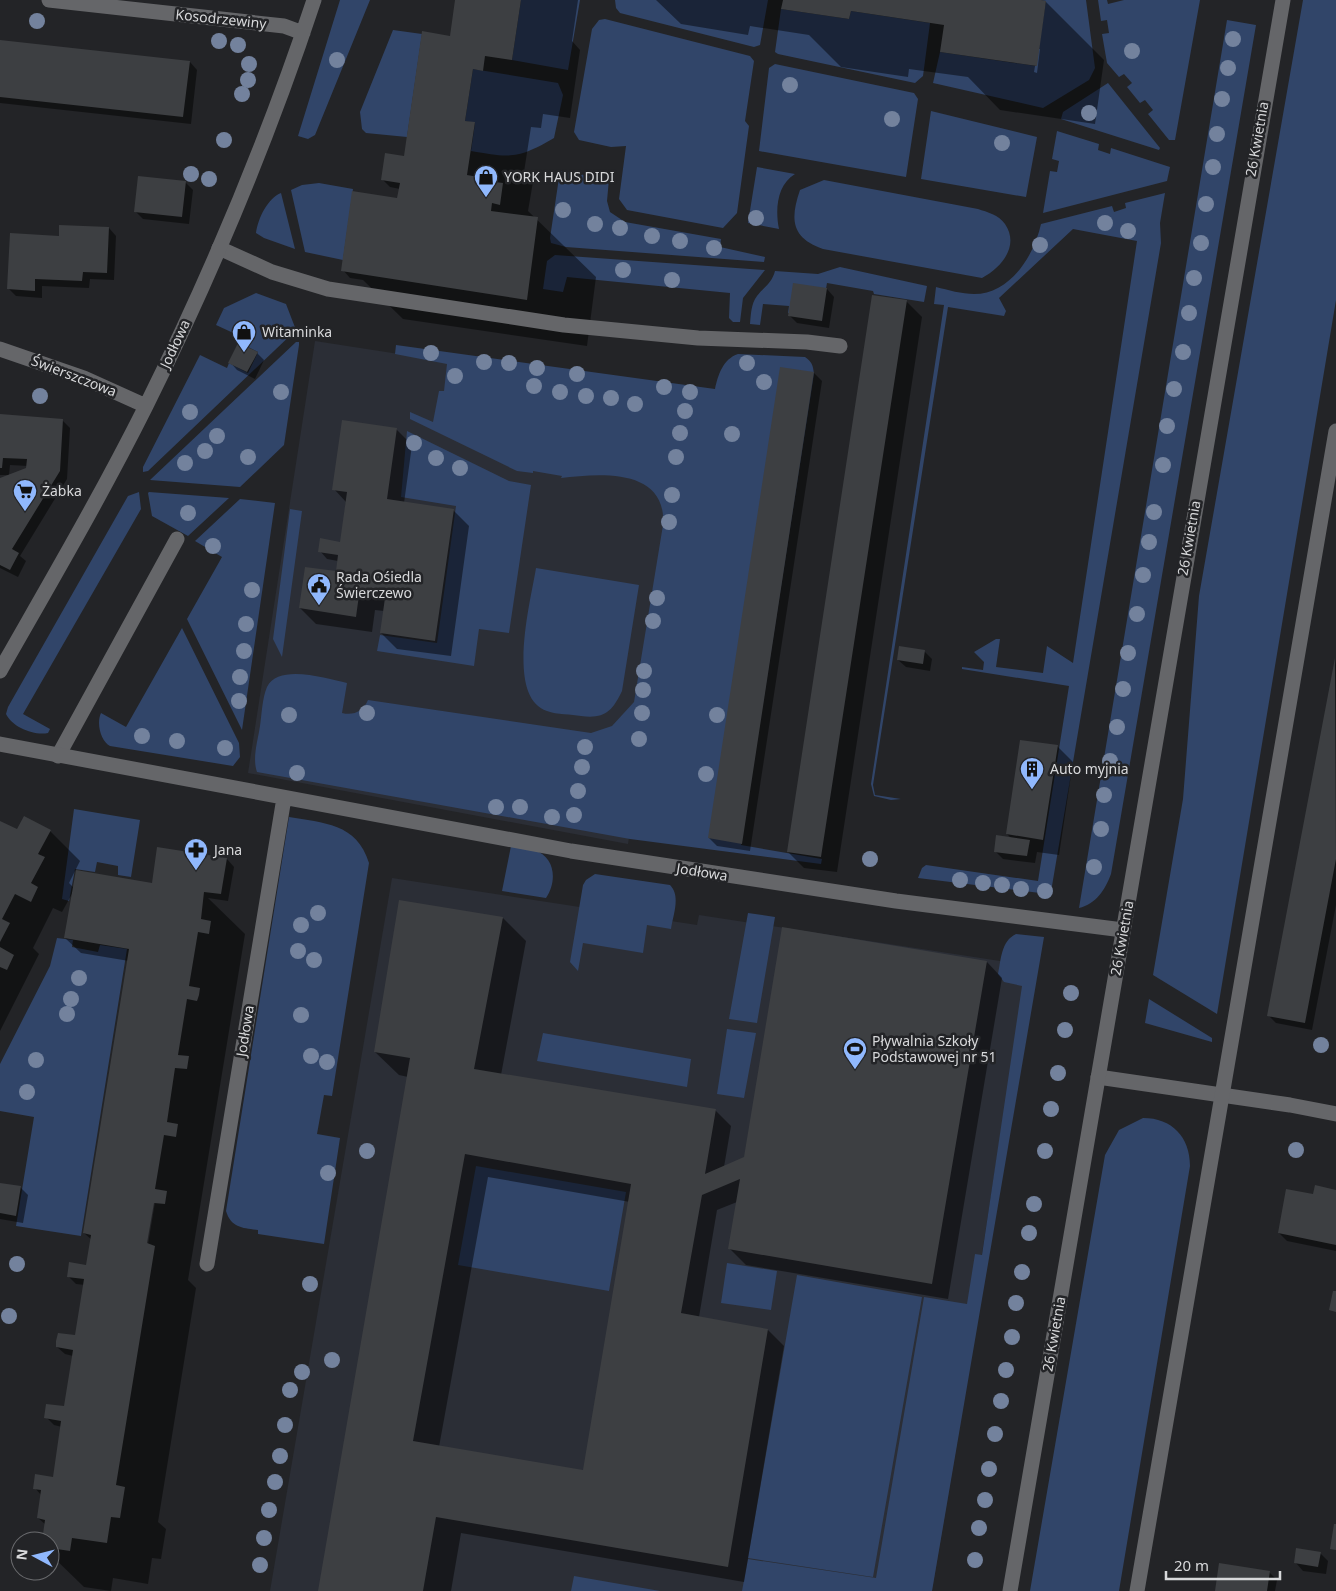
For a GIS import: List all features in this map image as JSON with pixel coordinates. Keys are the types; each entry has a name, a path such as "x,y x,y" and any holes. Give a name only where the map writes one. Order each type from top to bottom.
{"street":[{"name":"Kosodrzewiny","path":"49,0 284,26 303,33"},
{"name":"Jodłowa","path":"0,671 146,406 219,248 303,33 314,0"},
{"name":"26 Kwietnia","path":"1010,1591 1283,0"},
{"path":"219,248 272,272 328,289 564,325 698,338 807,342 840,346"},
{"name":"Świerszczowa","path":"0,349 84,378 146,406"},
{"path":"1137,1591 1336,431"},
{"path":"58,756 177,539"},
{"name":"Jodłowa","path":"0,744 571,850 886,899 1123,930"},
{"name":"Jodłowa","path":"207,1264 284,798"},
{"path":"1098,1077 1336,1114"}],"shaded area":[{"path":"340,0 370,0 315,135 308,139 298,136"},
{"path":"521,0 580,0 568,70 512,60"},
{"path":"615,0 768,0 760,45 754,47 620,13 616,8"},
{"path":"1041,0 1086,0 1095,68 1089,80 1043,108 933,83 940,52 1036,66 1046,1"},
{"path":"1098,0 1107,0 1108,4 1124,0 1200,0 1175,140 1169,140 1148,114 1153,110 1145,100 1140,103 1127,87 1132,83 1124,74 1119,77 1107,63 1102,34 1109,33 1107,20 1101,21"},
{"path":"1303,0 1336,0 1336,300 1217,1014 1153,975 1183,799 1199,596"},
{"path":"781,9 849,19 851,11 930,23 923,76 915,83 778,54 775,52"},
{"path":"605,19 750,56 754,61 745,121 749,126 737,213 723,228 627,210 619,199 626,146 611,147 579,140 574,132 592,29 599,20"},
{"path":"1227,20 1256,25 1111,874 1099,896 1079,908"},
{"path":"393,30 422,34 407,137 366,133 362,129 360,112"},
{"path":"775,64 914,93 918,99 906,177 759,151 769,68"},
{"path":"473,69 558,83 563,95 554,138 531,150 514,155 505,156 471,151 475,123 465,121"},
{"path":"1108,83 1160,148 1159,150 1061,119 1063,112"},
{"path":"931,111 1037,137 1026,197 921,179"},
{"path":"1057,131 1099,144 1098,150 1110,154 1111,148 1170,167 1167,181 1043,213 1050,171 1057,172 1059,161 1052,159"},
{"path":"757,167 795,174 784,184 781,191 777,214 779,229 748,223"},
{"path":"560,171 609,179 607,201 610,212 625,222 721,239 720,247 765,257 764,262 566,247 551,243 550,238"},
{"path":"824,180 978,209 989,213 1000,218 1009,232 1009,248 1006,256 996,268 982,278 823,249 804,239 799,233 794,219 800,190"},
{"path":"319,183 353,189 343,260 305,252 291,190 302,185"},
{"path":"281,193 295,249 264,238 256,233 264,209 272,199"},
{"path":"1165,193 1160,223 1161,243 1052,886 1050,891 1040,893 918,878 922,868 926,865 1038,881 1069,686 962,669 962,667 983,670 984,662 974,652 996,639 1000,639 996,667 1043,673 1047,646 1073,663 1137,241 1073,229 999,298 1006,311 1004,316 948,307 873,785 875,795 901,799 891,800 874,796 871,784 944,305 934,304 936,287 960,293 974,294 999,288 1018,271 1026,260 1038,236 1041,224 1112,206 1114,212 1126,208 1125,203"},
{"path":"555,255 765,270 743,298 740,322 733,322 729,318 730,293 567,277 563,292 543,289 547,261"},
{"path":"840,267 927,286 924,302 874,294 873,291 827,283 821,318 788,313 789,306 763,304 760,325 750,324 755,299 770,282 775,271 818,274"},
{"path":"256,293 286,304 296,330 148,471 143,472 143,467 200,355 227,368 229,363 248,373 258,352 240,343 242,337 216,325 224,308"},
{"path":"315,341 696,400 628,844 248,773"},
{"path":"296,342 299,342 299,345 284,445 240,487 150,480"},
{"path":"396,345 715,389 725,364 738,354 805,357 811,362 814,374 741,845 822,859 821,864 630,839 257,772 255,755 267,687 273,680 292,674 304,674 347,683 342,713 350,714 358,712 368,700 591,733 612,726 634,702 663,525 661,506 654,493 643,484 629,478 594,475 561,478 562,476 533,471 533,473 517,471 410,419 410,412 433,422 439,391 444,391 447,364 395,354"},
{"path":"407,431 509,481 531,485 509,633 479,629 474,666 377,651 380,635 437,643 456,506 401,497"},
{"path":"139,492 141,509 23,714 50,729 48,733 42,734 24,730 9,719 6,714 8,707 128,496"},
{"path":"148,493 229,498 188,536 152,516"},
{"path":"240,499 275,503 242,730 187,619 222,557 195,541"},
{"path":"290,509 302,511 282,657 273,639"},
{"path":"536,568 639,585 622,691 615,704 606,713 589,717 560,714 547,711 534,702 527,687 524,668 524,646"},
{"path":"182,628 239,743 240,757 233,766 110,746 102,736 99,727 101,713 126,727"},
{"path":"74,809 140,820 131,877 118,875 118,866 97,862 95,872 75,869 69,901 62,899"},
{"path":"289,817 326,824 347,832 364,850 369,863 332,1096 324,1095 317,1134 340,1138 324,1244 258,1234 258,1230 243,1228 234,1224 226,1211"},
{"path":"511,846 534,850 547,858 553,878 550,892 546,898 502,891"},
{"path":"595,874 670,885 676,900 674,912 671,929 647,925 643,953 583,943 578,971 570,962 583,885 586,880"},
{"path":"392,878 697,925 699,915 1027,965 974,1305 980,1306 932,1591 270,1591"},
{"path":"748,913 775,917 757,1023 729,1019"},
{"path":"1016,934 1044,937 932,1591 742,1591 748,1559 876,1578 924,1297 967,1304 975,1254 982,1255 1022,986 1004,982 998,974 1001,957 1007,941"},
{"path":"57,938 73,940 72,947 98,952 100,945 127,949 81,1236 16,1226 34,1117 0,1111 0,1064 50,966"},
{"path":"1149,999 1212,1038 1212,1042 1145,1023"},
{"path":"727,1029 756,1033 744,1098 717,1094"},
{"path":"543,1033 691,1059 687,1087 537,1061"},
{"path":"1143,1118 1163,1121 1177,1131 1187,1146 1190,1166 1119,1591 1030,1591 1105,1155 1119,1130"},
{"path":"476,1166 626,1192 609,1291 458,1265"},
{"path":"727,1263 777,1271 771,1310 721,1303"},
{"path":"797,1275 922,1297 873,1577 748,1558"},
{"path":"574,1576 660,1591 571,1591"}],"building":[{"path":"455,0 521,0 512,60 485,56 483,71 473,69 465,121 475,122 467,175 503,183 500,205 492,203 491,211 538,217 527,300 341,271 352,191 397,198 400,183 381,180 385,153 404,156 422,31 450,36"},
{"path":"783,0 1046,1 1037,66 940,52 944,25 851,11 849,19 781,9"},
{"path":"0,40 190,61 183,117 0,97"},
{"path":"138,176 186,181 182,217 134,212"},
{"path":"59,225 109,227 107,273 83,272 82,281 35,279 35,291 7,289 10,233 59,236"},
{"path":"793,283 827,288 822,321 788,316"},
{"path":"872,295 907,300 821,857 787,852"},
{"path":"238,343 258,352 247,372 228,363"},
{"path":"780,367 814,372 742,844 708,838"},
{"path":"0,414 63,419 60,471 12,549 19,553 10,570 0,565 0,478 26,468 27,459 3,458 2,468 0,468"},
{"path":"342,420 397,428 387,499 454,509 435,641 380,633 385,598 359,595 356,617 299,608 305,567 336,571 338,555 318,552 320,538 340,542 347,492 332,490"},
{"path":"899,646 925,650 923,664 897,660"},
{"path":"1335,658 1336,859 1305,1023 1267,1016"},
{"name":"Auto myjnia","path":"1020,740 1058,745 1043,840 1006,834"},
{"path":"24,816 51,830 38,854 45,857 31,883 38,887 31,902 15,894 2,919 10,923 0,942 0,821 17,829"},
{"path":"996,835 1030,840 1027,856 994,852"},
{"path":"157,847 227,858 221,894 204,892 201,919 211,921 209,934 198,932 189,986 200,988 199,995 197,1001 187,999 178,1055 189,1056 187,1069 175,1068 167,1122 178,1124 176,1137 164,1135 155,1189 167,1191 165,1204 154,1203 147,1243 155,1246 116,1485 125,1487 120,1518 111,1517 107,1543 72,1538 70,1551 60,1550 60,1531 43,1531 45,1520 37,1518 41,1490 33,1489 35,1474 53,1477 61,1421 44,1418 46,1404 64,1406 73,1350 56,1347 56,1341 58,1333 75,1335 84,1279 67,1277 69,1262 86,1265 91,1235 83,1233 129,949 64,938 76,870 152,883"},
{"path":"399,900 503,917 474,1069 716,1109 705,1174 744,1157 782,927 987,961 932,1284 728,1249 740,1179 702,1195 681,1313 768,1329 728,1567 436,1517 423,1591 318,1591 410,1058 374,1052","holes":["465,1154 631,1184 583,1470 413,1441"]},
{"path":"0,947 14,955 7,970 0,967"},
{"path":"0,1183 21,1186 16,1216 0,1213"},
{"path":"1315,1185 1336,1190 1336,1245 1278,1233 1286,1189 1313,1194"},
{"path":"1333,1291 1336,1291 1336,1312 1329,1310"},
{"path":"1334,1524 1336,1524 1336,1550 1330,1549"},
{"path":"1296,1548 1321,1552 1318,1567 1294,1563"},
{"path":"1219,1563 1270,1571 1267,1591 1215,1591"}],"place":[{"name":"YORK HAUS DIDI","path":"486,198"},
{"name":"Witaminka","path":"244,353"},
{"name":"Żabka","path":"25,512"},
{"name":"Rada Ośiedla Świerczewo","path":"319,606"},
{"name":"Auto myjnia","path":"1032,790"},
{"name":"Jana","path":"196,871"},
{"name":"Pływalnia Szkoły Podstawowej nr 51","path":"855,1070"}]}
